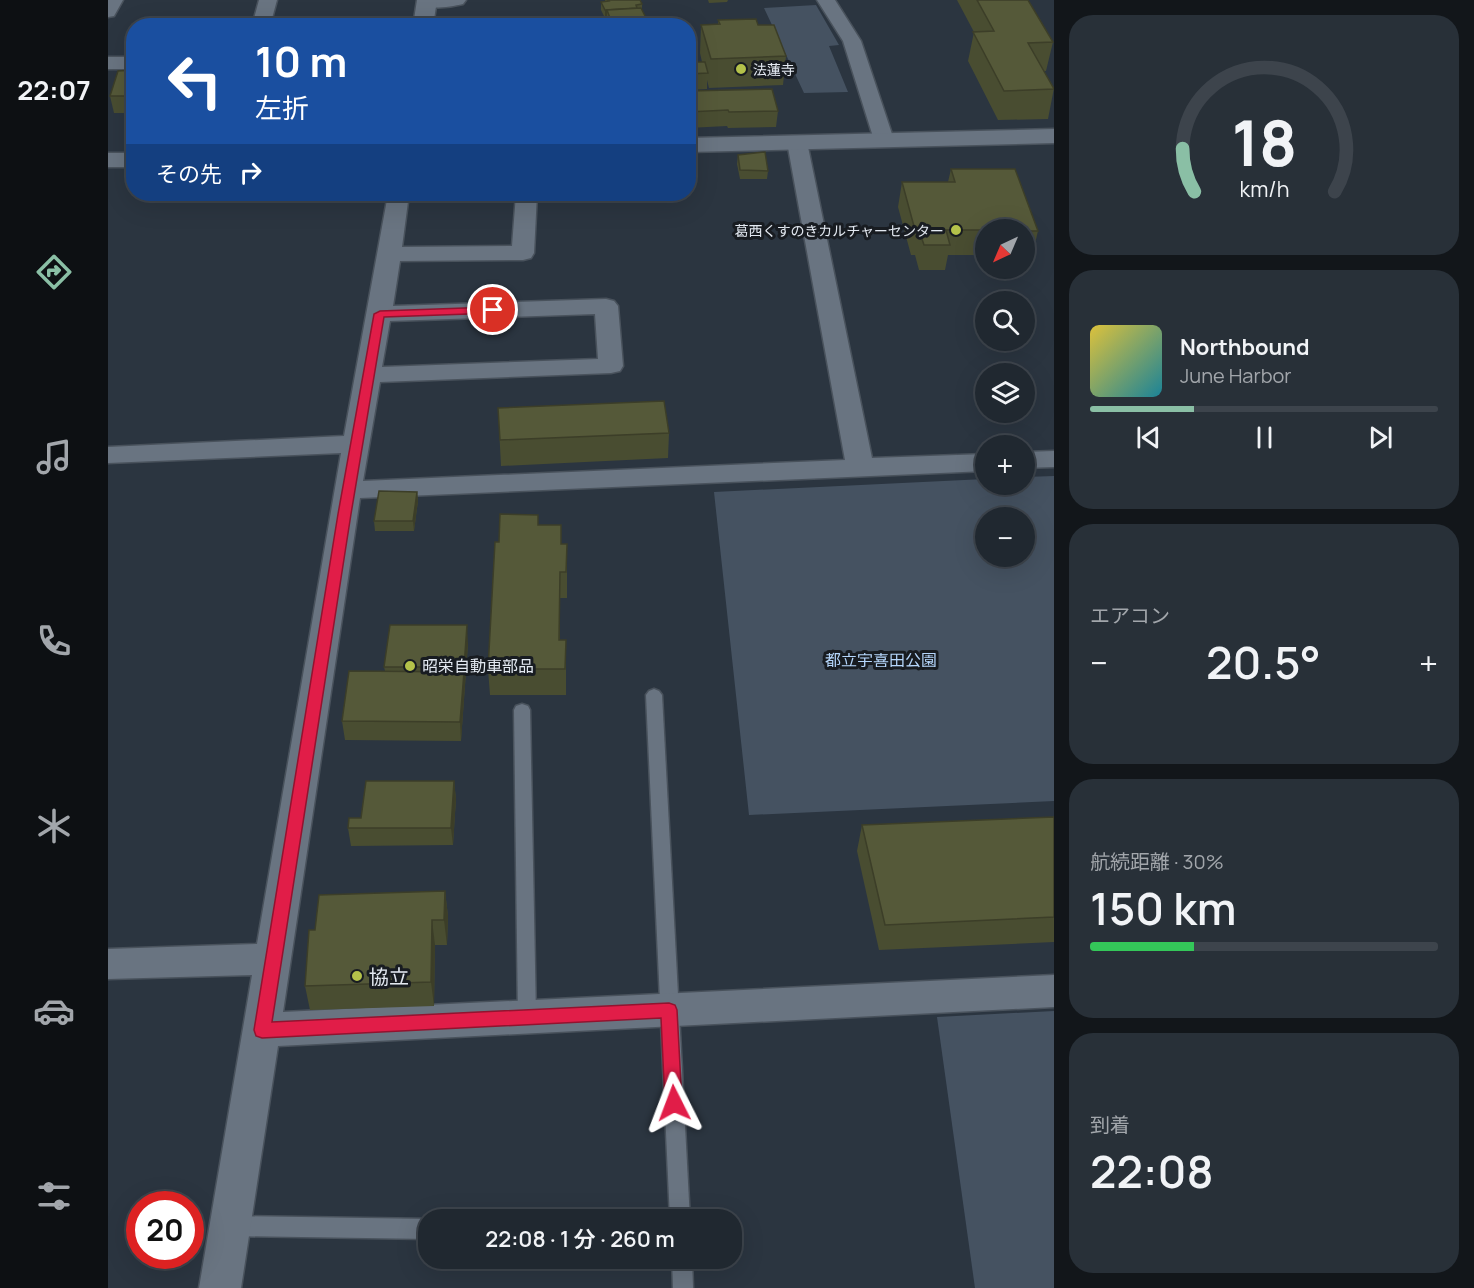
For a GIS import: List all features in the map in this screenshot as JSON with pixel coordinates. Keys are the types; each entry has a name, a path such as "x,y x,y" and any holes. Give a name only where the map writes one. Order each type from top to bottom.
{"street":[{"path":"108,12 114,0"},
{"path":"263,18 268,0"},
{"path":"424,18 427,1 458,0"},
{"path":"826,0 852,41 884,140"},
{"path":"108,63 126,63"},
{"path":"696,145 1054,136"},
{"path":"797,142 860,467"},
{"path":"108,160 126,159"},
{"path":"220,1288 348,490 380,314 397,201"},
{"path":"390,254 523,253 527,201"},
{"path":"369,375 611,366 606,306 380,314"},
{"path":"108,455 357,444"},
{"path":"1035,460 1054,459"},
{"path":"348,490 975,462"},
{"path":"108,964 272,959"},
{"path":"262,1030 1054,991"}],"lane":[{"path":"654,694 679,1209"},
{"path":"522,710 527,1017"},
{"path":"230,1226 418,1229"},
{"path":"682,1269 683,1288"}],"green space":[{"path":"816,5 839,45 829,46 848,92 804,93 764,8"},
{"name":"都立宇喜田公園","path":"1054,476 1054,801 749,815 714,492 975,479 975,495 1035,495 1035,477"},
{"path":"1054,1011 1054,1288 975,1288 937,1017"}],"building":[{"path":"640,0 642,4 636,5 637,8 605,10 601,2"},
{"path":"977,0 1028,0 1053,42 1028,43 1054,89 1004,91 973,32 994,31"},
{"path":"641,8 646,18 610,18 607,10"},
{"path":"756,19 758,25 774,25 786,56 711,59 701,25 720,24 718,20"},
{"path":"696,62 705,62 708,73 696,74"},
{"path":"126,70 126,96 110,96 118,71"},
{"path":"772,89 778,111 696,112 696,91"},
{"path":"765,152 768,171 740,170 738,155"},
{"path":"951,169 1015,169 1034,219 975,219 975,230 946,230 950,245 924,245 919,230 915,230 902,182 955,182"},
{"path":"664,401 669,433 500,440 498,408"},
{"path":"379,491 417,492 413,521 374,521"},
{"path":"500,514 538,515 538,525 561,525 561,544 567,544 566,572 560,572 559,640 566,640 565,669 488,669 495,542 499,542"},
{"path":"390,625 467,625 464,667 384,667"},
{"path":"349,671 464,672 460,722 342,721"},
{"path":"366,781 454,781 451,828 348,828 349,818 361,818"},
{"path":"1054,817 1054,917 885,925 862,825"},
{"path":"445,891 444,920 432,920 431,982 305,986 309,930 315,930 319,895"}],"place":[{"name":"法蓮寺","path":"741,69"},
{"name":"葛西くすのきカルチャーセンター","path":"956,230"},
{"name":"昭栄自動車部品","path":"410,666"},
{"name":"協立","path":"357,976"}],"route":[{"path":"493,310 380,314 344,514 262,1030 669,1010 674,1103"}]}
